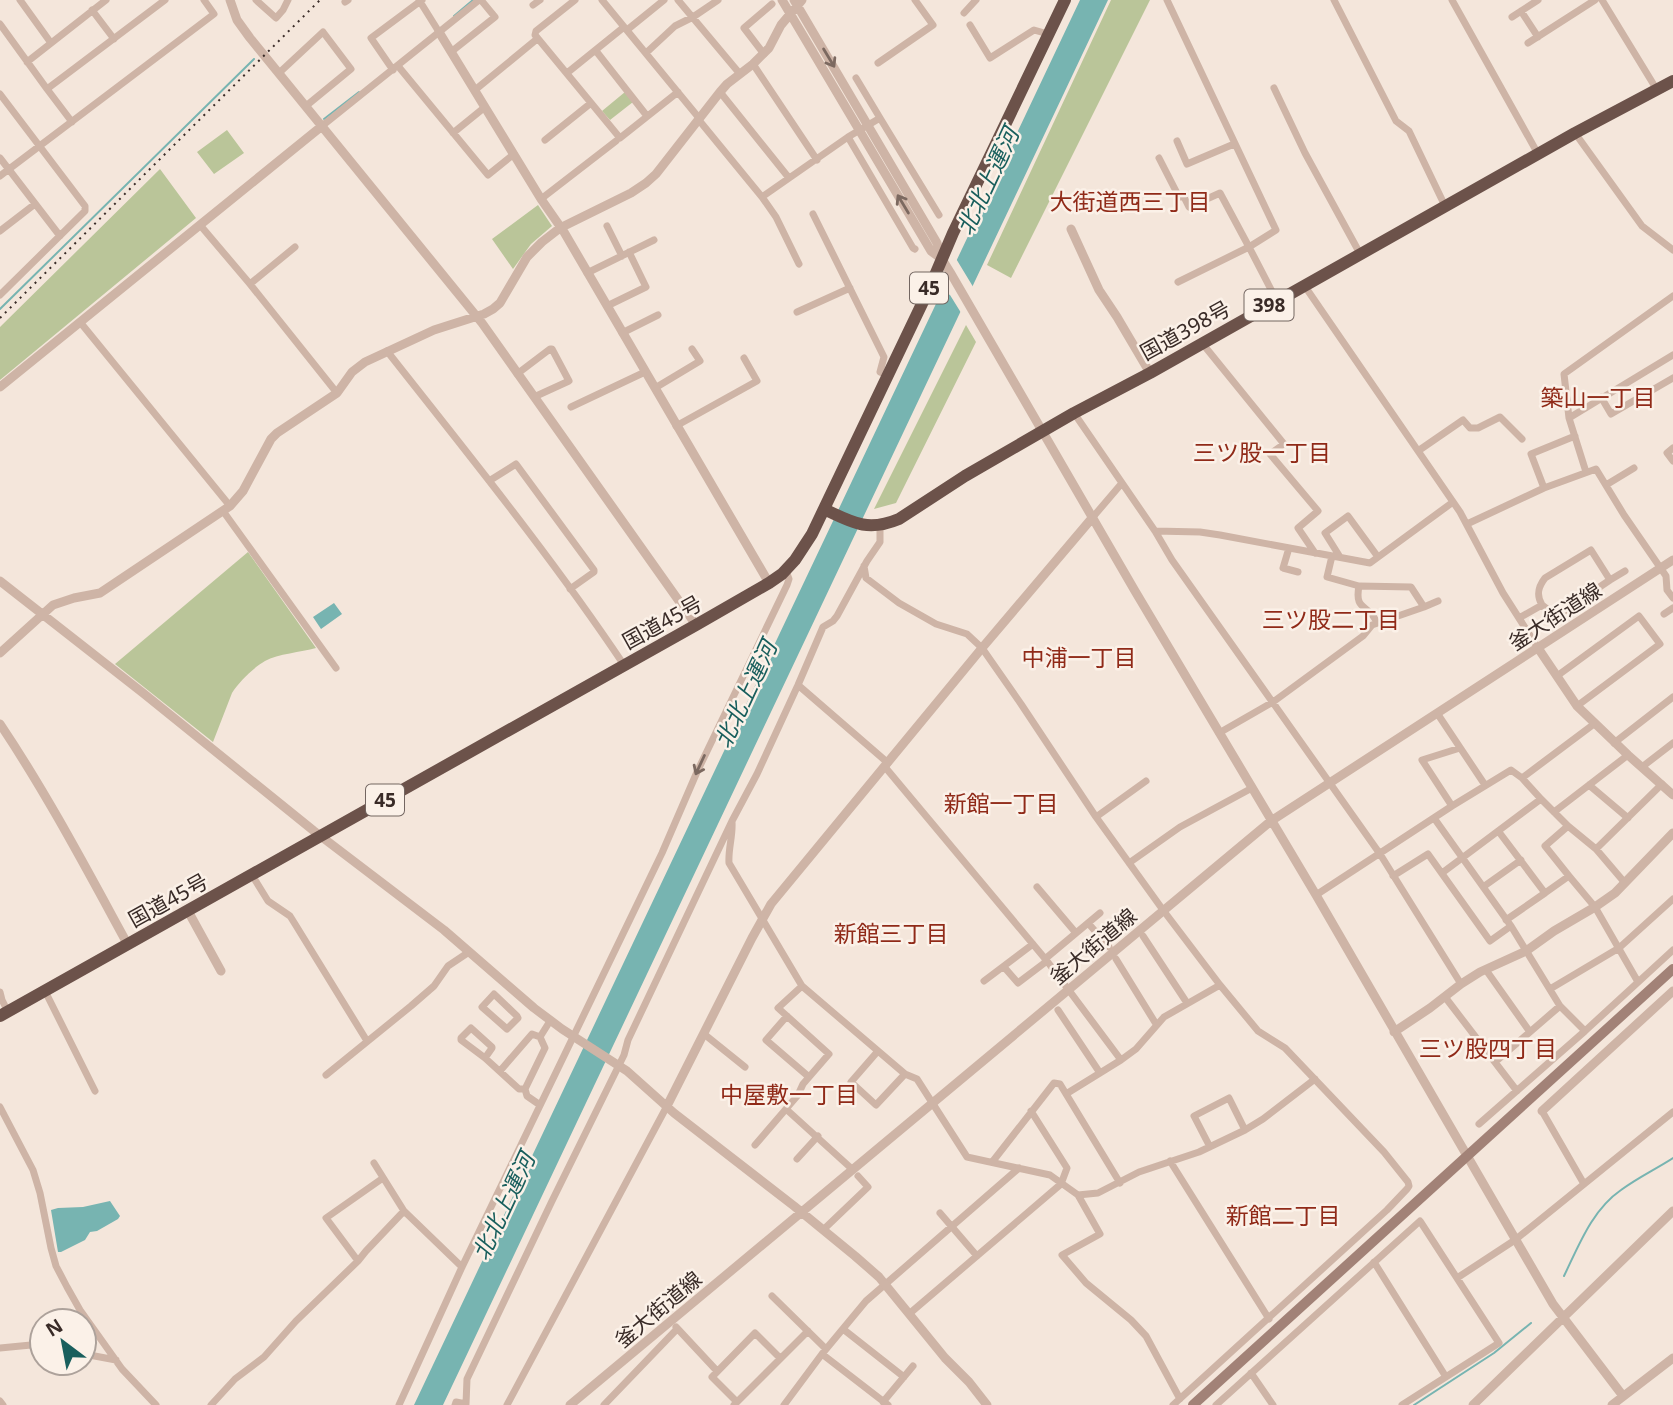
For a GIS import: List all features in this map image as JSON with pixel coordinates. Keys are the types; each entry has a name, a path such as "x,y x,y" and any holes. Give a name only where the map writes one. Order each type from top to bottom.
{"highway":[{"name":"国道45号","path":"4,1014 696,625 786,571 804,549 828,511 887,375 944,262 953,233 1065,0"},
{"name":"国道398号","path":"828,511 866,526 899,519 957,481 1074,413 1673,81"}],"main road":[{"path":"1193,1405 1673,969"}],"street":[{"path":"20,0 51,43"},
{"path":"27,62 106,0"},
{"path":"47,89 164,0"},
{"path":"0,176 214,14 204,0"},
{"path":"230,0 237,20 477,317 696,625"},
{"path":"256,0 276,18 288,0"},
{"path":"514,154 488,174 393,67 371,38 420,0 607,306 769,583"},
{"path":"0,387 438,29 480,0 495,16 452,52"},
{"path":"575,0 536,31 535,35 620,138 678,92"},
{"path":"567,73 664,0"},
{"path":"678,0 740,74"},
{"path":"646,53 675,26 718,0"},
{"path":"782,0 864,127"},
{"path":"878,63 933,25 915,0"},
{"path":"964,13 976,0"},
{"path":"1167,0 1276,230 1249,247 1178,282"},
{"path":"1334,0 1396,121 1409,131 1445,206"},
{"path":"1452,0 1538,154"},
{"path":"1512,17 1538,0"},
{"path":"1528,43 1601,0 1657,90"},
{"path":"605,1 762,197 776,217 799,264"},
{"path":"0,653 53,606 62,601 100,593 227,508 243,491 271,439 337,393 352,372 365,362 434,330 484,314 500,303 527,257 542,242 560,228 621,198 656,174 720,92 764,54 798,2 931,251 944,262 974,312 1515,1240 1563,1318 1623,1396"},
{"path":"764,54 744,28 772,4"},
{"path":"92,10 114,39"},
{"path":"1521,10 1538,37"},
{"path":"0,24 72,122"},
{"path":"970,25 990,58 1034,30 1048,34"},
{"path":"279,73 323,32 351,69 306,106"},
{"path":"475,90 537,39"},
{"path":"596,51 647,116"},
{"path":"753,64 817,160"},
{"path":"856,78 939,215"},
{"path":"1274,88 1305,153 1358,250 1363,253"},
{"path":"720,92 789,178"},
{"path":"0,93 85,206 85,211 0,295"},
{"path":"545,140 591,103"},
{"path":"453,133 485,107"},
{"path":"762,197 880,118"},
{"path":"1575,134 1642,226 1673,250"},
{"path":"848,137 915,249"},
{"path":"541,199 616,141"},
{"path":"1177,141 1187,164 1234,144"},
{"path":"0,158 60,236"},
{"path":"1159,158 1179,197 1184,197 1189,207 1220,193 1277,301"},
{"path":"0,231 36,204"},
{"path":"813,214 884,357 880,372 887,375"},
{"path":"200,225 337,393"},
{"path":"607,226 646,287 607,306"},
{"path":"1071,229 1099,290 1150,373"},
{"path":"587,273 654,240"},
{"path":"250,284 295,247"},
{"path":"1304,285 1453,502 1503,593 1577,706 1673,795"},
{"path":"797,312 850,288"},
{"path":"1586,472 1569,418 1564,374 1673,296"},
{"path":"622,333 657,315"},
{"path":"80,322 227,508 336,668"},
{"path":"1202,343 1284,444 1270,454 1318,511 1298,528 1315,552"},
{"path":"517,374 552,349 569,380 534,397"},
{"path":"655,388 700,361 692,349"},
{"path":"387,351 489,481 624,665"},
{"path":"1569,418 1673,355"},
{"path":"676,426 757,381 744,358"},
{"path":"571,407 645,372"},
{"path":"1601,397 1611,414 1673,379"},
{"path":"1074,413 1172,560 1380,854 1461,984"},
{"path":"1418,451 1464,420 1470,428 1478,428 1500,417 1522,439"},
{"path":"1545,488 1531,454 1575,436"},
{"path":"1673,448 1667,453 1673,461"},
{"path":"489,481 514,464 524,475 594,570 570,589"},
{"path":"1605,485 1634,468"},
{"path":"1467,524 1545,488 1595,469 1666,576 1667,590 1673,598"},
{"path":"507,1405 667,1106 771,904 1122,483"},
{"path":"1155,531 1220,535 1370,562 1453,502"},
{"path":"1378,556 1348,516 1325,533 1336,557 1327,577 1359,586 1411,587 1424,607"},
{"path":"455,1405 456,1402 466,1405 467,1379 624,1055 628,1041 757,774 823,627 837,616 880,542 880,525"},
{"path":"1289,548 1283,568 1298,572"},
{"path":"1610,580 1591,550 1545,578 1538,591 1538,599 1549,611 1564,611 1625,571"},
{"name":"釜大街道線","path":"570,1405 674,1325 802,1212 855,1173 932,1102 1271,821 1673,560"},
{"path":"864,566 866,578 899,603 936,624 967,634 982,648 1096,817 1220,985 1258,1031 1285,1048 1384,1152 1408,1182 1409,1186 1387,1210 1173,1405"},
{"path":"400,1405 540,1105 576,1038 697,772 787,585 789,579 786,571"},
{"path":"0,581 407,901 550,1021 627,1071 667,1106 802,1212 885,1284 945,1358 988,1405"},
{"path":"1359,586 1358,601 1373,614 1377,623"},
{"path":"1219,733 1273,702 1363,636 1372,625 1438,601"},
{"path":"1520,618 1542,605"},
{"path":"1664,614 1673,608"},
{"path":"1557,676 1639,616 1660,644 1577,706"},
{"path":"798,685 886,765 954,852 1046,960 1121,1060"},
{"path":"1614,743 1673,696"},
{"path":"1437,713 1485,785"},
{"path":"0,724 61,823 128,944"},
{"path":"1522,778 1594,724"},
{"path":"1643,767 1673,743"},
{"path":"1452,806 1422,760 1460,748"},
{"path":"1554,812 1628,755"},
{"path":"1316,895 1511,770 1568,826 1596,849 1625,883"},
{"path":"1096,817 1146,781"},
{"path":"1589,785 1628,818"},
{"path":"1596,849 1662,785"},
{"path":"1129,863 1180,827 1252,788"},
{"path":"1442,873 1541,799"},
{"path":"1434,817 1508,923 1560,1006 1584,1031"},
{"path":"732,821 729,863 802,986 905,1074 917,1079 967,1157 1050,1175 1079,1195 1100,1234 1062,1255 1086,1283 1146,1336 1180,1399"},
{"path":"1568,826 1545,846 1595,907 1638,982"},
{"path":"1499,832 1545,893"},
{"path":"1394,1032 1461,984 1526,951 1595,907 1625,883 1673,833"},
{"path":"1393,876 1429,853 1490,941 1508,923 1569,876"},
{"path":"1483,887 1521,860"},
{"path":"252,875 268,901 290,916 295,923 367,1041"},
{"path":"1037,887 1076,933"},
{"path":"1550,989 1619,948 1673,899"},
{"path":"188,911 221,971"},
{"path":"1004,967 1018,984 1100,913"},
{"path":"1088,923 1108,947"},
{"path":"1143,936 1187,1003"},
{"path":"984,981 1033,944"},
{"path":"1479,1124 1673,950"},
{"path":"326,1075 434,986 448,966 469,952"},
{"path":"1116,959 1156,1024"},
{"path":"1486,970 1530,1032"},
{"path":"1066,1094 1121,1060 1140,1045 1164,1017 1220,985"},
{"path":"755,1145 829,1054 778,1008 802,986"},
{"path":"502,1002 513,990"},
{"path":"45,991 96,1091"},
{"path":"1584,1184 1542,1111 1673,991"},
{"path":"0,992 4,1014"},
{"path":"494,994 502,1002 518,1018 507,1029 482,1007 494,994"},
{"path":"1445,997 1517,1091"},
{"path":"1495,1062 1560,1006"},
{"path":"1058,1010 1100,1073"},
{"path":"787,1016 766,1040 809,1077"},
{"path":"540,1037 550,1021"},
{"path":"500,1071 533,1034 540,1037 545,1048 525,1089 527,1096 540,1105"},
{"path":"704,1034 745,1067"},
{"path":"878,1051 851,1082 876,1105 905,1074"},
{"path":"485,1058 519,1089 525,1089"},
{"path":"1079,1195 1098,1193 1139,1172 1210,1147 1245,1130 1315,1079"},
{"path":"993,1161 1054,1083 1060,1084 1120,1182"},
{"path":"1210,1147 1194,1116 1229,1098 1245,1130"},
{"path":"0,1107 33,1170 56,1266 80,1310 122,1369 156,1405"},
{"path":"786,1109 818,1136 868,1186 823,1230"},
{"path":"909,1314 1061,1184 1066,1168 1031,1111"},
{"path":"1457,1278 1515,1240 1673,1112"},
{"path":"797,1159 818,1136"},
{"path":"1170,1161 1269,1319"},
{"path":"374,1163 404,1211 463,1268"},
{"path":"789,1404 824,1352 866,1301 1018,1168"},
{"path":"358,1261 326,1219 383,1178"},
{"path":"211,1405 235,1379 264,1357 404,1211"},
{"path":"1473,1405 1673,1211"},
{"path":"940,1213 977,1256"},
{"path":"1216,1405 1420,1221 1499,1343 1402,1405"},
{"path":"1374,1262 1446,1377"},
{"path":"772,1297 808,1331 824,1352 886,1403 913,1366"},
{"path":"604,1405 674,1325 717,1371"},
{"path":"843,1329 904,1377"},
{"path":"780,1358 755,1333 712,1377 735,1404 808,1331"},
{"path":"0,1348 28,1345"},
{"path":"98,1357 116,1360"},
{"path":"1612,1405 1673,1358"},
{"path":"1251,1373 1273,1405"}],"green space":[{"path":"1111,0 1150,0 1011,278 987,265"},
{"path":"625,92 633,102 610,120 602,111"},
{"path":"227,130 244,153 214,174 197,152"},
{"path":"160,169 196,218 0,380 0,327"},
{"path":"538,205 552,226 531,244 513,269 492,239"},
{"path":"966,325 976,342 896,503 874,509"},
{"path":"248,552 316,648 270,659 251,671 232,693 213,742 115,664"}],"water":[{"path":"1080,0 1108,0 443,1405 414,1405"},
{"path":"334,603 342,614 321,629 313,617"},
{"path":"110,1201 120,1216 118,1219 90,1232 85,1240 58,1252 51,1210"}],"pier":[{"path":"955,257 975,290 963,316 950,295 938,293"}],"waterway":[{"path":"454,16 473,0"},
{"path":"0,309 254,59"},
{"path":"324,119 359,92"},
{"path":"1564,1276 1587,1229 1611,1198 1673,1158"},
{"path":"1414,1405 1494,1353 1531,1323"}],"railway":[{"path":"0,318 320,0"}],"district":[{"name":"大街道西三丁目","path":"1130,201"},
{"name":"築山一丁目","path":"1598,397"},
{"name":"三ツ股一丁目","path":"1262,452"},
{"name":"三ツ股二丁目","path":"1331,619"},
{"name":"中浦一丁目","path":"1079,657"},
{"name":"新館一丁目","path":"1001,803"},
{"name":"新館三丁目","path":"891,933"},
{"name":"三ツ股四丁目","path":"1488,1048"},
{"name":"中屋敷一丁目","path":"789,1094"},
{"name":"新館二丁目","path":"1283,1215"}],"water label":[{"name":"北北上運河","path":"987,181"},
{"name":"北北上運河","path":"745,694"},
{"name":"北北上運河","path":"503,1206"}]}
